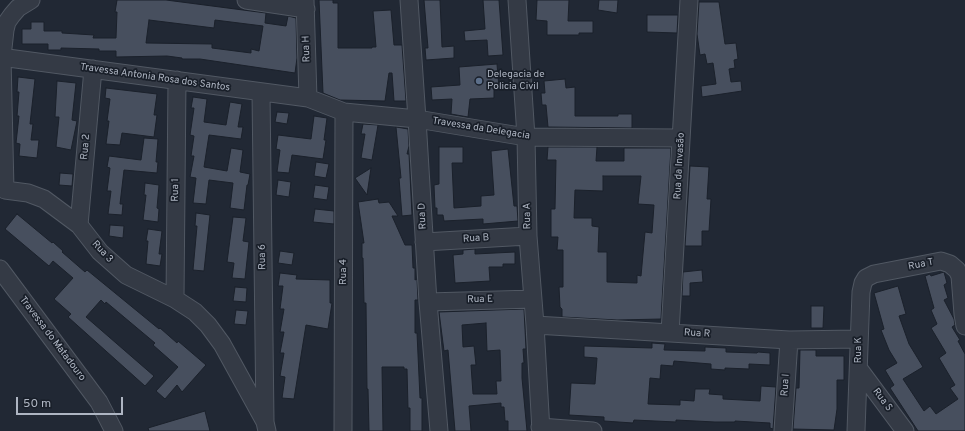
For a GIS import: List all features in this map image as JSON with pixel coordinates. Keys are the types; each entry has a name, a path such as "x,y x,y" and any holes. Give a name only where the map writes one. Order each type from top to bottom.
{"street":[{"path":"1,57 4,30 7,22 18,8 31,0"},
{"path":"246,0 306,4"},
{"name":"Rua D","path":"409,0 428,302 439,431"},
{"name":"Rua A","path":"517,0 526,137 528,236 541,429"},
{"name":"Rua da Invasão","path":"670,333 689,0"},
{"name":"Rua H","path":"306,4 308,98"},
{"name":"Travessa Antonia Rosa dos Santos","path":"1,57 176,80 261,93 308,98"},
{"name":"Rua 3","path":"1,57 3,194 28,193 44,199 79,225 100,252 126,274 174,299 195,312 208,324 222,344 266,426"},
{"name":"Rua 2","path":"79,225 93,69"},
{"name":"Rua 1","path":"174,299 176,80"},
{"name":"Rua 6","path":"261,93 266,426"},
{"name":"Travessa da Delegacia","path":"308,98 344,112 417,119 526,137 681,138"},
{"name":"Rua 4","path":"343,431 344,112"},
{"name":"Rua B","path":"424,242 528,236"},
{"name":"Rua T","path":"874,274 941,261 950,264 957,270 960,276 962,314 965,326"},
{"name":"Travessa do Matadouro","path":"0,269 100,402 114,431"},
{"name":"Rua K","path":"856,431 859,369 858,340 862,288 866,278 874,274"},
{"name":"Rua E","path":"428,302 533,299"},
{"name":"Rua R","path":"535,325 789,340 858,340"},
{"name":"Rua I","path":"783,431 789,340"},
{"name":"Rua S","path":"859,369 904,431"},
{"path":"541,429 593,431"}],"building":[{"path":"117,0 166,0 266,13 265,23 286,26 288,16 296,18 297,58 295,73 200,59 182,59 167,56 116,57 116,51 61,48 61,50 48,50 48,44 22,44 22,29 31,29 31,22 44,22 44,31 62,31 62,33 94,35 93,38 116,38 117,12 115,12","holes":["149,20 214,28 215,20 263,26 259,51 251,49 251,53 212,48 212,44 146,43"]},
{"path":"319,0 333,0 333,3 338,3 338,48 376,47 373,11 391,10 394,45 402,45 406,101 394,101 392,73 389,73 385,101 340,100 323,93"},
{"path":"424,0 440,0 442,47 454,46 454,58 426,60 425,48 428,48"},
{"path":"483,0 499,0 503,55 488,56 487,40 465,41 464,31 485,29"},
{"path":"537,0 569,0 568,21 593,21 593,33 579,33 579,35 547,35 547,21 536,20"},
{"path":"599,0 618,0 617,13 598,10"},
{"path":"699,2 719,2 725,44 736,43 738,59 734,60 735,68 729,69 731,82 741,81 742,91 702,97 701,86 716,84 713,63 707,64 705,54 700,55 697,34"},
{"path":"647,15 678,15 677,33 647,32"},
{"name":"Delegacia de Policia Civil","path":"497,64 499,88 494,89 494,98 470,99 468,117 451,114 452,99 432,100 431,87 460,85 459,67"},
{"path":"18,77 35,79 30,124 33,124 31,140 39,140 37,158 19,156 20,144 16,143 19,116 17,116 19,92 17,92"},
{"path":"565,79 566,88 575,87 575,116 618,116 618,114 632,114 632,128 548,127 546,105 542,105 541,93 545,93 544,81"},
{"path":"57,81 76,83 72,120 77,121 71,150 56,147 59,117 55,117"},
{"path":"106,88 157,94 154,115 157,115 154,137 122,133 120,145 106,144 110,99 105,98"},
{"path":"193,97 207,99 204,122 226,125 230,102 242,104 238,127 243,127 241,139 209,135 204,167 227,171 231,148 243,150 240,172 250,174 244,210 230,208 233,183 209,180 206,204 193,203 196,178 190,177 194,156 191,156 194,136 190,135 194,108 191,108"},
{"path":"277,112 289,113 287,124 275,122"},
{"path":"314,116 327,118 323,159 292,155 289,173 277,172 280,150 276,149 278,135 311,139"},
{"path":"363,124 378,125 372,160 361,158 365,134 361,134"},
{"path":"396,127 408,129 409,146 407,154 409,154 412,215 402,216 399,178 401,178"},
{"path":"144,138 158,139 156,162 158,162 157,173 124,170 120,204 123,204 122,215 108,214 111,191 107,191 110,168 107,167 109,156 141,160"},
{"path":"439,147 463,147 463,163 452,163 454,208 481,206 481,196 494,195 491,151 508,149 514,206 517,206 518,221 483,224 483,219 444,221 443,215 437,215 437,208 435,208 434,185 439,184"},
{"path":"548,147 597,147 596,161 624,161 624,148 671,148 661,319 617,320 562,317 559,287 563,287 563,250 557,250 558,237 551,237 551,209 555,209 556,160 547,160","holes":["603,176 641,176 638,204 654,205 652,233 645,232 641,276 637,275 637,283 607,282 607,252 598,252 599,227 592,226 592,218 574,218 575,190 603,191"]},
{"path":"316,162 329,164 326,178 314,176"},
{"path":"690,166 709,167 707,199 711,199 709,231 702,231 702,246 685,246"},
{"path":"371,168 367,195 355,178"},
{"path":"60,173 73,174 72,186 59,185"},
{"path":"278,180 291,182 289,197 276,195"},
{"path":"145,183 159,185 157,208 159,209 158,222 143,220 146,195 144,195"},
{"path":"315,185 329,187 327,200 313,198"},
{"path":"378,199 379,203 389,202 398,216 392,216 405,245 412,245 413,268 415,268 415,280 417,279 418,300 415,300 415,333 417,333 420,398 422,398 422,431 410,431 407,369 404,369 404,367 382,367 383,431 369,431 366,303 364,303 362,258 362,243 364,243 358,202"},
{"path":"315,209 334,211 334,224 313,222"},
{"path":"196,213 210,215 204,271 193,270 197,226 195,226"},
{"path":"17,214 52,243 53,242 85,272 87,270 177,343 178,341 206,365 182,392 177,385 165,399 156,391 178,367 153,345 155,343 106,302 105,304 101,300 86,317 154,376 145,386 68,317 71,314 54,299 73,278 53,261 49,266 5,229"},
{"path":"233,217 246,218 243,241 249,242 245,279 232,278 234,263 227,262"},
{"path":"110,225 124,226 123,238 109,236"},
{"path":"148,229 162,231 159,254 162,254 160,266 146,264 148,241 146,241"},
{"path":"475,249 475,254 515,252 515,264 503,264 503,267 489,267 490,281 455,283 453,255 463,254 463,250"},
{"path":"280,251 294,253 292,265 278,263"},
{"path":"702,270 703,282 690,283 690,296 682,296 683,272"},
{"path":"944,272 947,283 944,285 948,298 944,300 954,319 955,325 952,327 960,340 958,341 965,354 965,431 918,431 890,388 894,385 885,370 897,363 889,350 881,330 884,329 874,293 898,286 906,314 899,316 909,344 923,367 903,379 924,411 930,406 936,414 958,399 950,388 955,385 939,358 946,353 931,328 937,324 931,310 934,308 925,276 930,274 931,276"},
{"path":"280,273 297,275 296,279 330,280 330,303 332,303 328,329 306,325 294,399 282,398 285,377 280,376 284,353 280,353 284,332 280,332 284,309 280,309 283,286 278,286"},
{"path":"235,287 247,288 246,302 233,301"},
{"path":"811,306 824,306 823,328 811,328"},
{"path":"524,309 526,349 523,349 524,363 522,363 522,378 527,431 508,431 508,421 505,421 504,407 501,407 501,403 469,406 471,431 455,431 448,350 444,351 439,312","holes":["486,323 487,351 500,350 501,381 496,381 497,394 473,394 471,365 476,365 474,346 463,347 462,325"]},
{"path":"236,310 248,311 246,325 234,324"},
{"path":"652,343 665,344 664,350 705,351 705,347 726,348 726,352 770,353 770,365 749,364 749,369 711,369 711,364 674,361 673,366 661,365 660,379 650,378 648,404 680,405 680,400 694,401 695,389 710,389 709,394 723,395 723,399 760,401 761,386 776,387 773,429 770,428 770,423 735,421 715,422 676,420 676,422 634,420 633,423 604,421 604,417 569,415 571,383 595,384 597,358 584,357 584,346 652,348"},
{"path":"800,350 816,350 816,356 844,356 844,380 837,380 837,409 834,430 793,429 796,388 799,388"},
{"path":"205,411 210,431 149,431 148,428"}],"place":[{"name":"Delegacia de Policia Civil","path":"479,81"}]}
